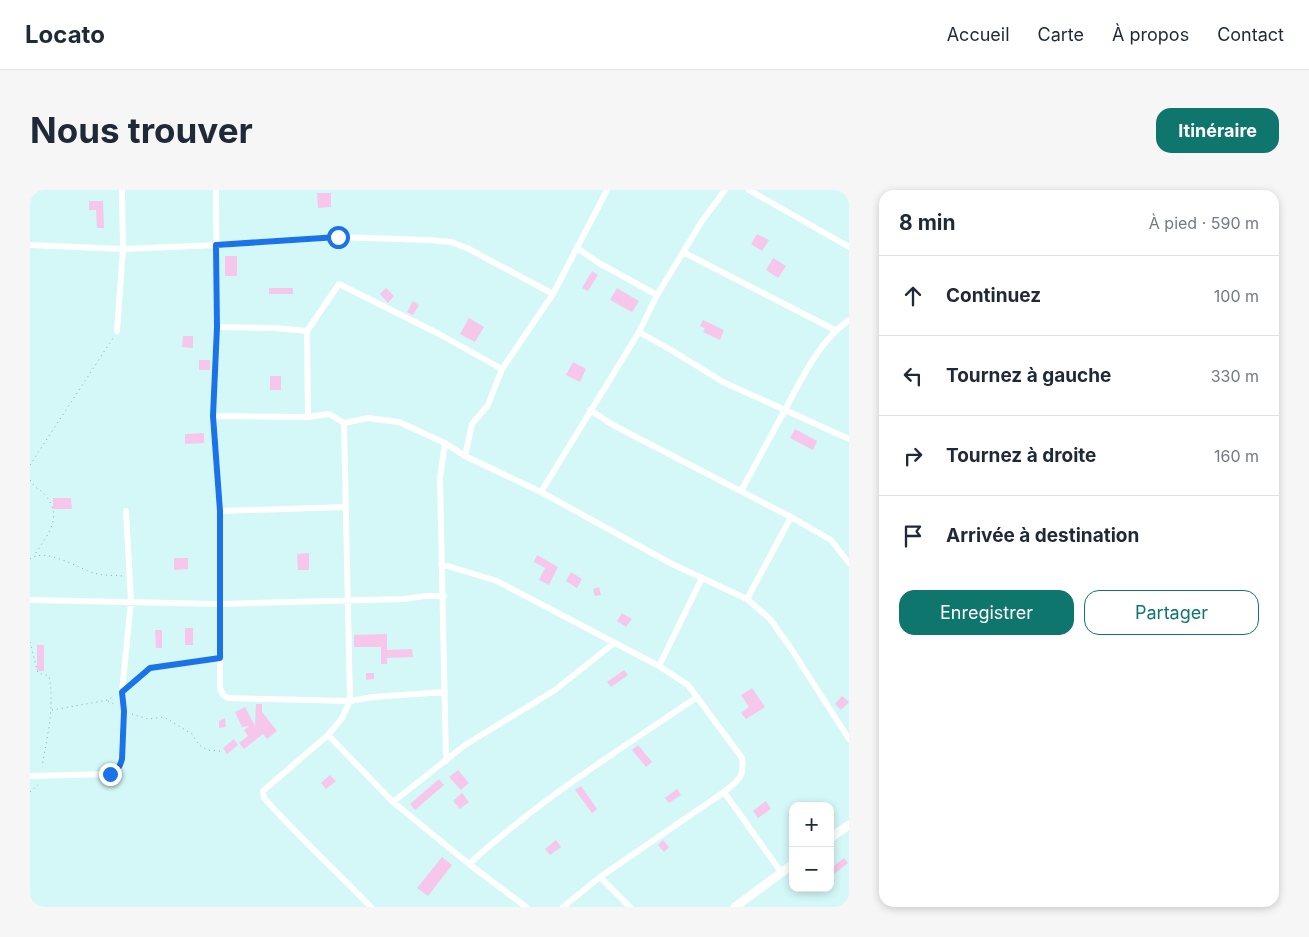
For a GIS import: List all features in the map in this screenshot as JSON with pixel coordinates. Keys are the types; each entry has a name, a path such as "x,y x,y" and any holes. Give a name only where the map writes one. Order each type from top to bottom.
{"street":[{"path":"118,331 123,249 122,190"},
{"path":"216,190 217,327 213,416 220,511 220,688 223,695 228,698 350,700 445,692"},
{"path":"464,456 472,424 488,405 502,369 553,294 607,190"},
{"path":"541,492 639,332 657,295 702,221 724,190"},
{"path":"749,190 849,247"},
{"path":"30,245 123,249 338,237 451,242 553,294"},
{"path":"578,248 599,263 657,295"},
{"path":"684,252 835,330"},
{"path":"308,418 307,332 339,284 439,334 502,369"},
{"path":"741,491 823,345 835,330 849,320"},
{"path":"217,327 274,328 307,332"},
{"path":"639,332 723,382 849,440"},
{"path":"590,410 613,425 791,517 831,540 849,563"},
{"path":"213,416 308,418 329,414 344,423 368,418 399,422 445,443 464,456 541,492 672,564 747,599 770,619 849,739"},
{"path":"344,423 350,700 342,718 328,735 275,780 262,794 287,824 371,907"},
{"path":"445,443 440,478 446,761"},
{"path":"220,511 346,507"},
{"path":"30,776 110,774 120,766 124,711 122,692 131,601 126,511"},
{"path":"747,599 791,517"},
{"path":"441,564 497,581 659,666 688,685 742,758 744,770 739,779 724,792 600,877 563,907"},
{"path":"659,666 702,578"},
{"path":"30,600 220,604 347,601 444,596"},
{"path":"394,802 464,745 555,690 614,644"},
{"path":"469,864 504,832 566,786 697,697"},
{"path":"328,735 394,802 469,864 526,907"},
{"path":"724,792 781,872"},
{"path":"834,835 849,825"},
{"path":"735,907 789,867"},
{"path":"600,877 630,907"}],"path":[{"path":"30,465 118,331"},
{"path":"30,480 35,488 45,494 50,504 54,523 49,534 30,559"},
{"path":"33,556 44,555 61,559 96,574 129,577"},
{"path":"30,642 38,672 48,676 52,710 40,776 42,781 30,792"},
{"path":"52,710 108,700 122,692 150,668 220,658"},
{"path":"108,700 124,711 148,719 164,717 192,734 199,746 208,750 220,751"}],"building":[{"path":"317,193 331,193 331,207 318,208"},
{"path":"89,201 103,201 104,228 97,228 96,210 89,210"},
{"path":"757,234 769,240 762,251 751,244"},
{"path":"225,256 237,256 237,276 225,276"},
{"path":"773,258 786,266 778,278 766,270"},
{"path":"592,271 598,275 588,291 582,288"},
{"path":"269,288 293,288 293,294 269,294"},
{"path":"386,288 394,296 388,303 380,294"},
{"path":"617,288 639,301 632,312 610,300"},
{"path":"413,301 419,305 413,315 407,312"},
{"path":"469,318 484,327 475,342 460,334"},
{"path":"703,320 724,330 720,340 703,332 705,328 700,326"},
{"path":"183,336 193,336 193,348 182,347"},
{"path":"199,360 210,360 210,370 199,370"},
{"path":"573,362 586,369 580,382 566,375"},
{"path":"270,376 281,376 281,390 270,390"},
{"path":"795,429 817,441 813,450 790,438"},
{"path":"204,433 204,443 185,444 185,434"},
{"path":"53,498 71,498 72,509 53,509"},
{"path":"309,553 309,570 298,570 297,554"},
{"path":"537,555 558,567 549,585 539,580 545,568 534,562"},
{"path":"174,558 188,558 188,569 174,570"},
{"path":"571,572 582,579 577,588 566,581"},
{"path":"599,587 601,595 595,596 593,589"},
{"path":"622,613 632,619 626,627 617,621"},
{"path":"185,628 193,628 193,645 185,645"},
{"path":"155,630 162,630 162,648 156,648"},
{"path":"387,634 387,650 412,649 413,657 387,658 387,664 381,664 381,647 354,647 354,635"},
{"path":"37,645 44,645 44,671 37,671"},
{"path":"624,670 628,675 611,687 607,682"},
{"path":"366,673 374,673 374,679 366,680"},
{"path":"752,688 765,707 746,719 741,713 749,707 741,695"},
{"path":"842,696 849,702 841,710 835,704"},
{"path":"256,704 262,704 262,712 277,731 267,739 263,734 244,749 239,743 248,736 244,730 249,726 242,727 235,712 245,707 255,726"},
{"path":"225,718 226,727 219,728 219,721"},
{"path":"234,739 238,745 227,754 223,748"},
{"path":"638,745 652,762 646,767 632,750"},
{"path":"458,770 469,783 461,790 449,777"},
{"path":"330,775 336,781 326,789 321,783"},
{"path":"439,779 444,785 415,810 410,804"},
{"path":"581,786 597,809 592,813 575,790"},
{"path":"677,789 681,795 669,803 665,798"},
{"path":"462,793 469,802 460,809 453,801"},
{"path":"766,801 771,809 758,818 753,811"},
{"path":"556,840 561,847 550,855 545,849"},
{"path":"663,840 669,847 664,852 658,845"},
{"path":"442,857 452,865 428,896 417,888"},
{"path":"844,858 848,863 834,874 834,866"}],"route":[{"path":"110,774 117,770 122,759 124,711 122,692 150,668 220,658 220,511 213,416 217,327 216,245 338,237"}]}
